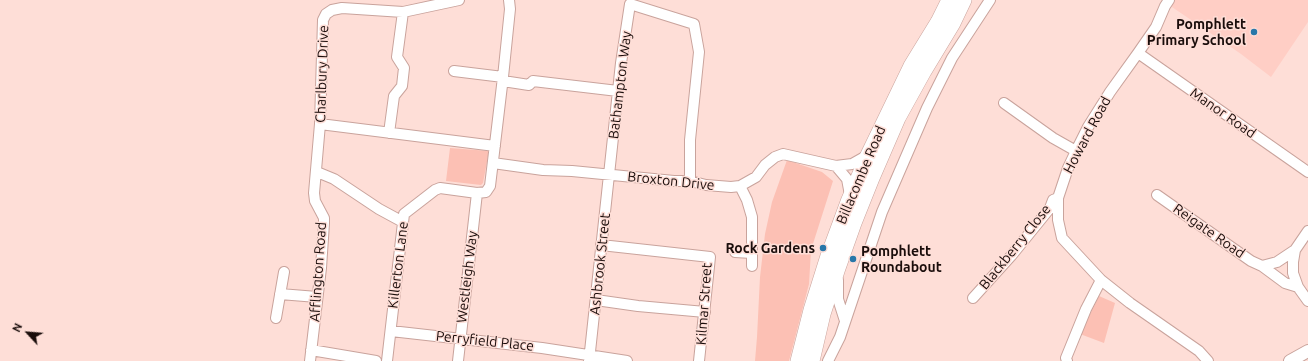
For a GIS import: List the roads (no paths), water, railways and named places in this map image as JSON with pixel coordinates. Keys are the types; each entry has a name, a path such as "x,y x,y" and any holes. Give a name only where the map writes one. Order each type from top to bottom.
{"main road":[{"name":"Billacombe Road","path":"798,361 811,310 828,256 850,197 868,155 911,66 938,22 949,0"},
{"name":"Billacombe Road","path":"812,361 823,314 838,268 872,178 898,118 964,0"},
{"name":"Billacombe Road","path":"953,22 969,0"}],"street":[{"name":"Charlbury Drive","path":"317,172 320,124 322,28 323,20 326,14 332,10 342,8 403,12 459,0"},
{"path":"477,193 486,192 490,186 503,79 510,9 509,0"},
{"path":"828,361 840,337 882,212 927,108 952,58 990,0"},
{"name":"Howard Road","path":"1169,0 1156,27 1110,92 1088,127 1068,168 1058,198 1058,220 1062,238 1101,280 1130,303 1199,351 1208,361"},
{"name":"Bathampton Way","path":"610,170 618,91 630,4 694,24 699,52 690,140 690,181"},
{"path":"389,133 394,96 402,86 404,68 397,57 403,12"},
{"name":"Manor Road","path":"1138,53 1308,172"},
{"path":"454,72 503,79 529,85 533,81 618,91"},
{"path":"1004,103 1053,138 1076,151"},
{"path":"320,124 495,146"},
{"path":"752,266 752,217 747,200 740,186 756,177 775,156 783,154 836,166 852,164 868,155"},
{"name":"Broxton Drive","path":"493,163 543,170 610,170 674,182 690,181 706,185 730,187 740,186"},
{"path":"836,166 847,179 850,197"},
{"name":"Ashbrook Street","path":"590,358 610,170"},
{"path":"317,172 334,179 379,209 402,222"},
{"name":"Afflington Road","path":"310,361 321,268 324,223 324,218 315,201 314,193 317,172"},
{"name":"Killerton Lane","path":"387,361 404,214 429,194 440,188 477,193"},
{"name":"Westleigh Way","path":"458,361 477,193"},
{"name":"Reigate Road","path":"1157,195 1251,261 1262,266 1285,283 1298,287"},
{"name":"Blackberry Close","path":"973,298 1011,256 1050,208 1053,200 1058,198"},
{"path":"1308,231 1296,250 1293,262 1293,273 1298,287 1308,301"},
{"name":"Kilmar Street","path":"601,245 710,257 699,361"},
{"path":"1262,266 1277,262 1296,250"},
{"path":"735,252 752,253"},
{"name":"Billacombe Road","path":"838,268 838,299 845,321"},
{"path":"276,318 284,272"},
{"path":"1066,361 1086,309 1101,280"},
{"path":"280,294 317,297"},
{"path":"596,300 638,306 704,312"},
{"name":"Perryfield Place","path":"391,331 542,348 590,358 627,361"},
{"path":"311,350 376,361"}],"place":[{"name":"Pomphlett Primary School","path":"1254,32"},
{"name":"Rock Gardens","path":"823,248"},
{"name":"Pomphlett Roundabout","path":"853,259"}]}
